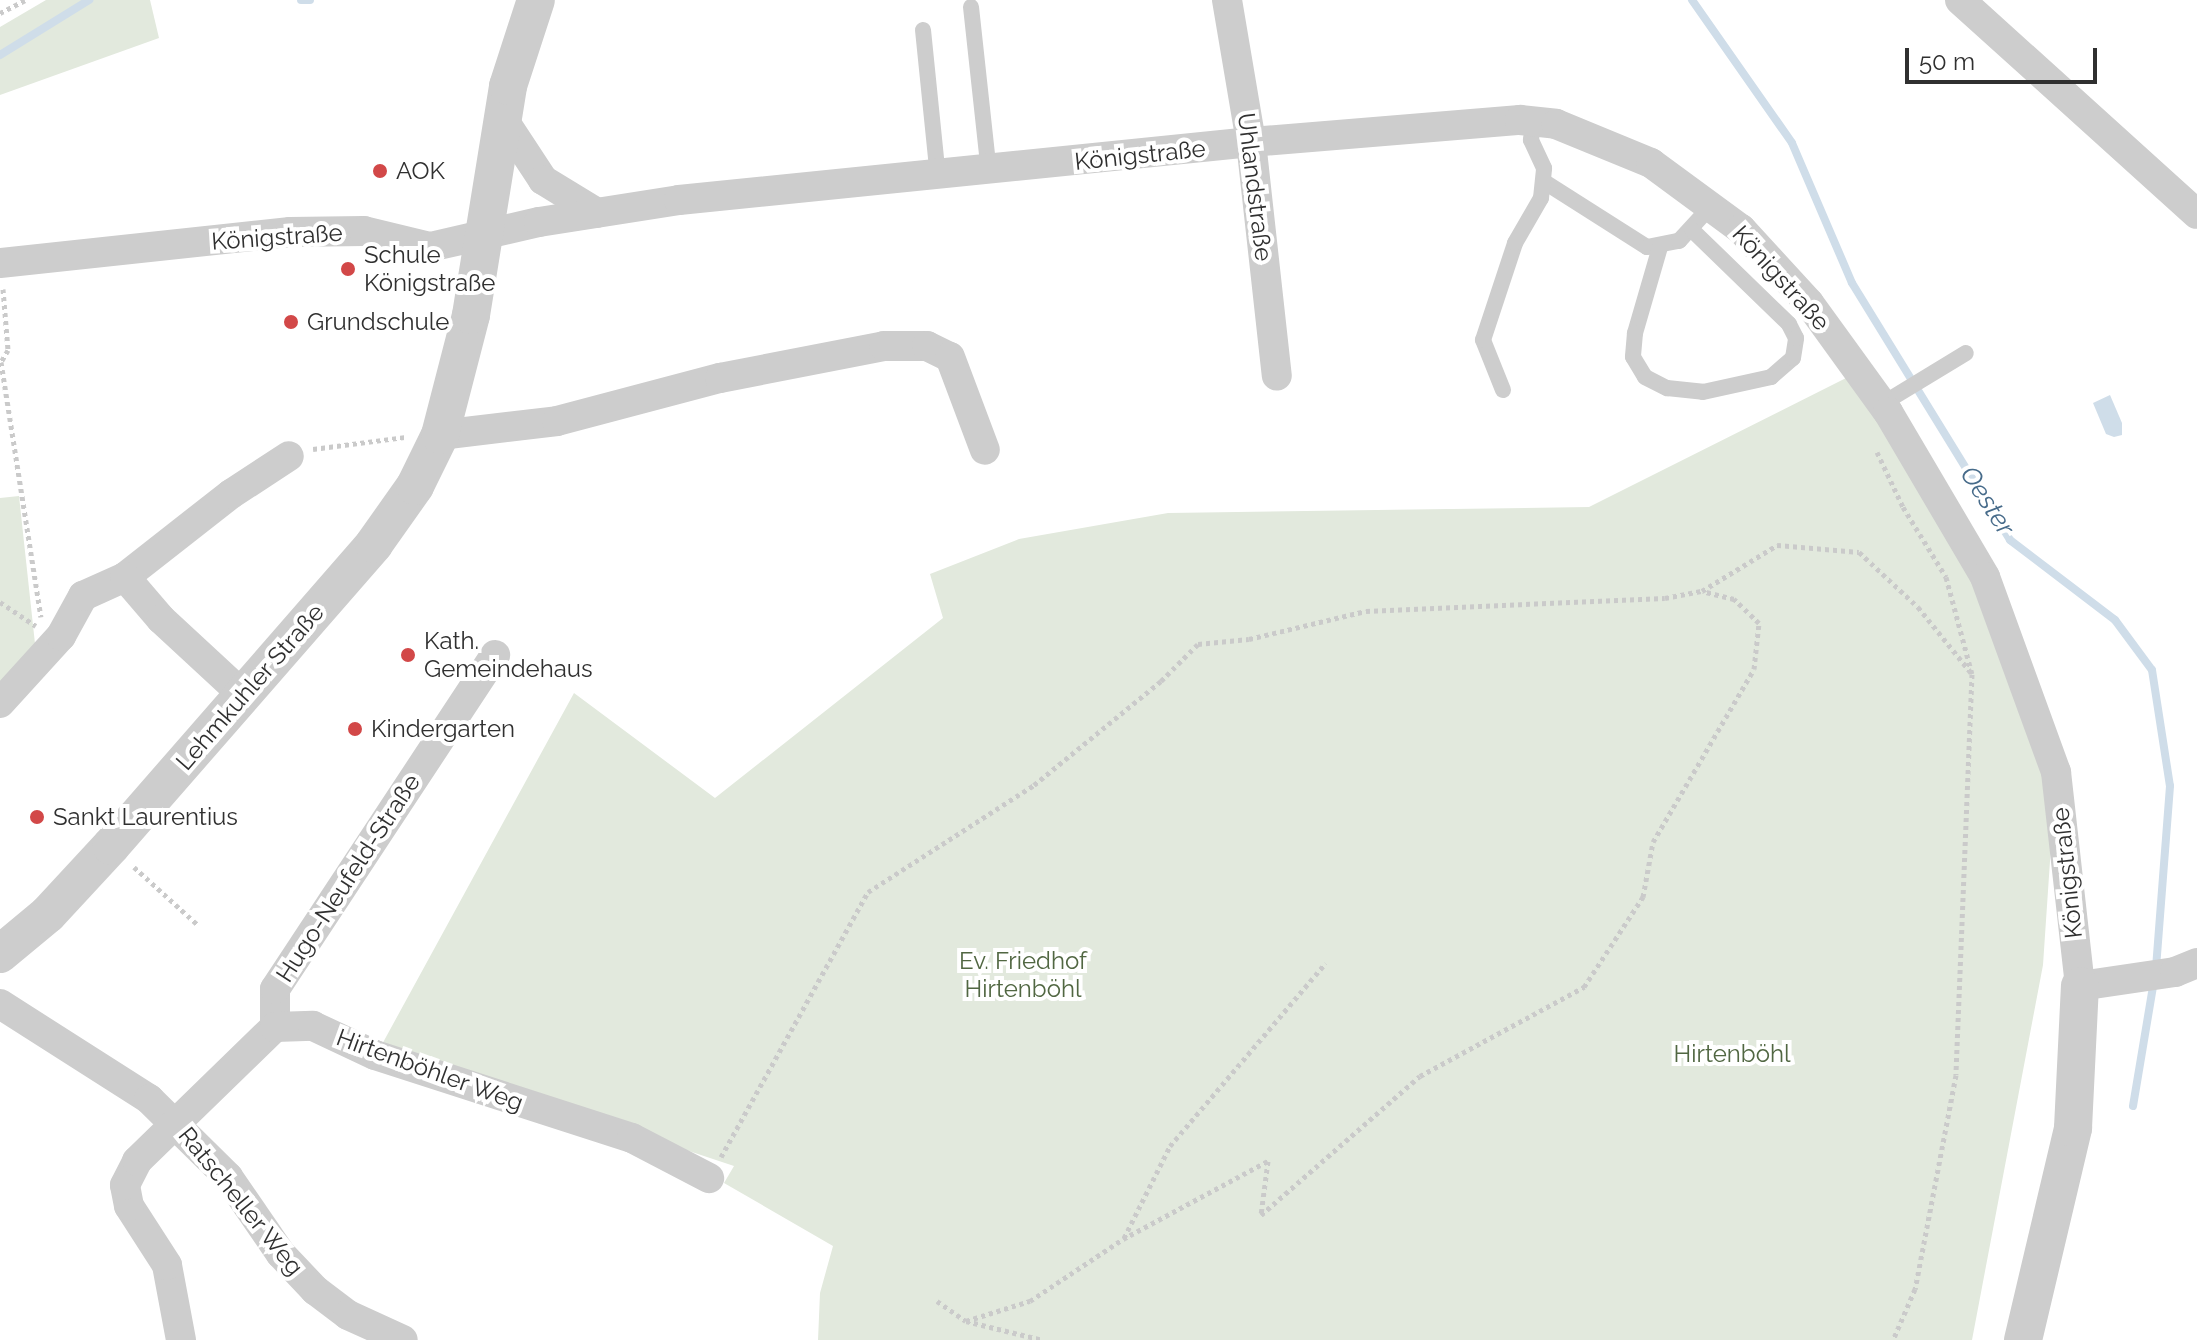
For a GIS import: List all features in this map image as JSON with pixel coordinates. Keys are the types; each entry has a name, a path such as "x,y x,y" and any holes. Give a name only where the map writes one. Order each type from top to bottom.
{"street":[{"name":"Lehmkuhler Straße","path":"0,954 48,914 111,846 374,544 415,486 440,435 485,237 503,119 536,0"},
{"name":"Uhlandstraße","path":"1227,0 1251,142 1277,376"},
{"path":"1960,0 2197,214"},
{"path":"503,119 543,180 597,213"},
{"name":"Königstraße","path":"0,263 290,232 364,231 430,247 597,213 1251,142 1533,121 1556,124 1651,163 1741,229 1892,397 1985,577 2056,772 2080,986 2073,1128 2023,1340"},
{"path":"440,435 557,421 720,378 884,346 927,346 950,357 985,450"},
{"path":"0,703 83,596 125,577 231,494 289,456"},
{"path":"125,577 161,619 243,695"},
{"name":"Hugo-Neufeld-Straße","path":"275,1027 275,989 495,655"},
{"path":"2080,986 2186,968"},
{"name":"Ratscheller Weg","path":"0,1004 108,1069 176,1122 228,1177 281,1254 315,1290 348,1315 403,1340"},
{"name":"Hirtenböhler Weg","path":"275,1027 313,1026 375,1055 632,1138 709,1178"},
{"path":"181,1340 167,1265 129,1206 125,1185 137,1161 275,1027"}],"lane":[{"path":"971,7 989,172"},
{"path":"923,30 938,177"},
{"path":"1503,390 1483,340 1485,323 1515,243 1541,198 1544,168 1531,140 1533,121"},
{"path":"1543,181 1647,247 1660,247 1693,231 1710,207"},
{"path":"1660,247 1635,333 1633,357 1645,377 1667,388 1703,392 1771,377 1793,358 1796,338 1789,324 1693,231"},
{"path":"1892,397 1966,353"}],"path":[{"path":"0,13 25,0"},
{"path":"0,263 8,350 1,362 21,474 44,643"},
{"path":"289,456 331,444 440,435"},
{"path":"1893,1340 1915,1289 1956,1075 1972,674 1946,577 1903,507"},
{"path":"1702,591 1777,545 1859,552 1918,607 1972,674"},
{"path":"709,1178 868,892 1034,785 1161,681 1198,644 1249,639 1366,611 1493,608 1702,591 1734,599 1759,623 1754,669 1653,842 1643,897 1584,987 1420,1076 1261,1215 1268,1161 1123,1239 1030,1301 966,1321"},
{"path":"0,602 44,643"},
{"path":"111,846 198,925"},
{"path":"1123,1239 1170,1146 1326,963"},
{"path":"937,1301 966,1321 1043,1340"}],"green space":[{"path":"46,0 150,0 159,38 0,95 0,27"},
{"path":"1858,372 1985,577 2056,772 2043,965 1972,1340 818,1340 820,1293 833,1246 724,1183 734,1166 380,1048 574,693 715,798 943,618 930,574 1019,539 1168,513 1589,507"},
{"path":"19,496 36,653 0,695 0,498"}],"shaded area":[{"path":"2110,395 2122,423 2122,435 2114,437 2106,434 2093,403"}],"waterway":[{"name":"Oester","path":"0,55 89,0"},
{"name":"Oester","path":"301,0 310,0"},
{"name":"Oester","path":"1692,0 1792,143 1852,283 2010,540 2115,620 2152,670 2170,786 2156,967"},
{"name":"Oester","path":"2133,1106 2154,981"}],"place":[{"name":"AOK","path":"380,171"},
{"name":"Schule Königstraße","path":"348,269"},
{"name":"Grundschule","path":"291,322"},
{"name":"Kath. Gemeindehaus","path":"408,655"},
{"name":"Kindergarten","path":"355,729"},
{"name":"Sankt Laurentius","path":"37,817"}],"park label":[{"name":"Ev. Friedhof Hirtenböhl","path":"1023,975"},
{"name":"Hirtenböhl","path":"1732,1054"}]}
